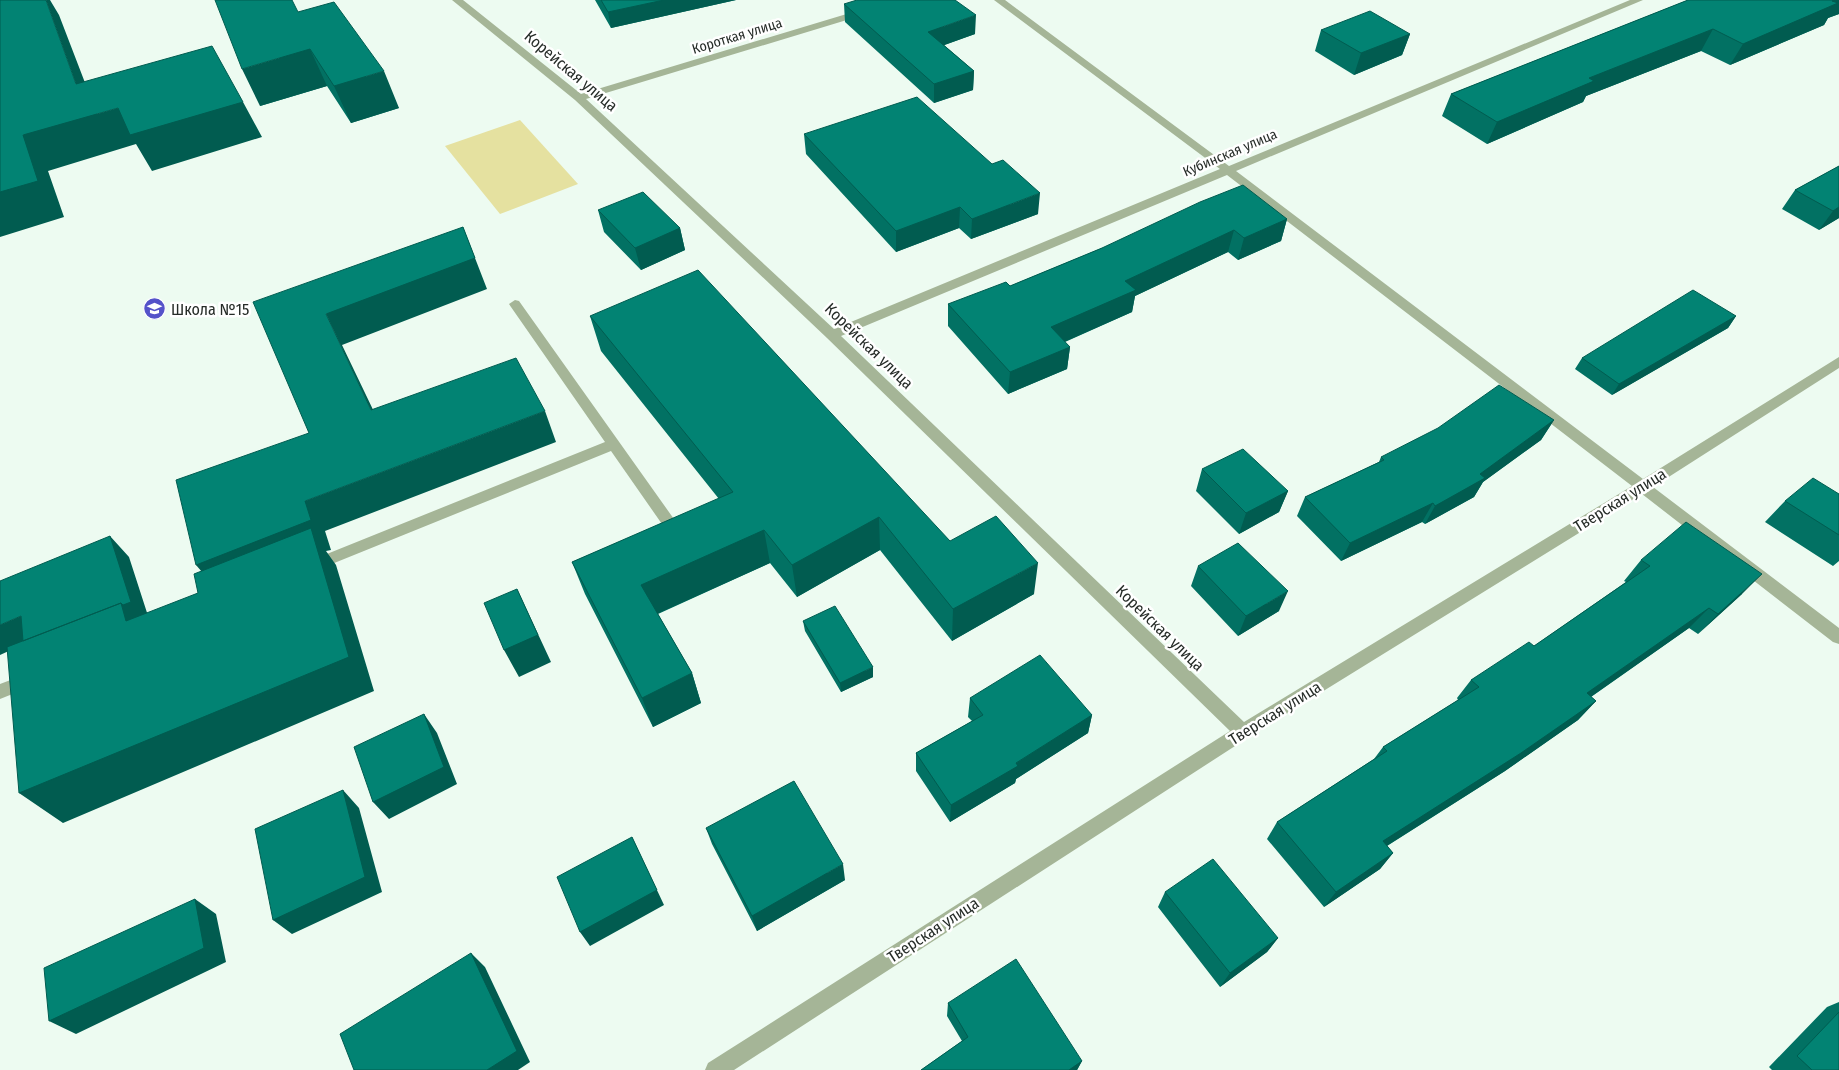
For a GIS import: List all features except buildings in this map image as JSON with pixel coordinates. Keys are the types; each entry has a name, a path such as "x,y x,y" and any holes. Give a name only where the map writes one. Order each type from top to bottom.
{"street":[{"name":"Корейская улица","path":"457,0 580,98 832,335 1243,732"},
{"name":"Короткая улица","path":"580,98 903,0"},
{"path":"999,0 1228,170 1839,637"},
{"name":"Кубинская улица","path":"832,335 1638,0"},
{"path":"515,304 676,533"},
{"name":"Тверская улица","path":"715,1070 1243,732 1839,362"},
{"path":"302,570 614,444"},
{"path":"0,692 46,674"}],"shaded area":[{"path":"520,120 578,184 500,214 445,146"}],"place":[{"name":"Школа №15","path":"155,309"}]}
